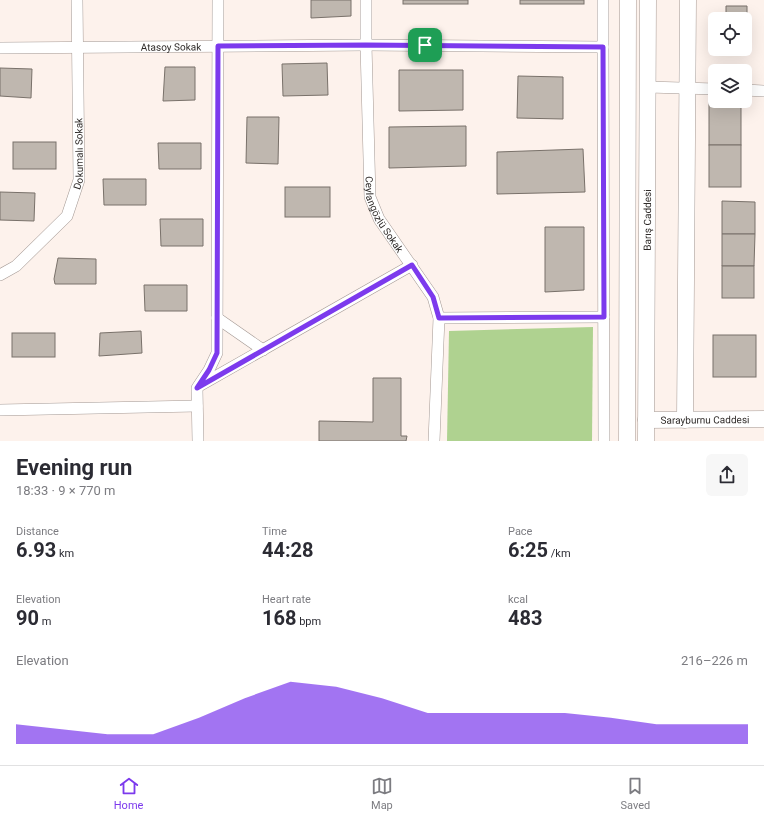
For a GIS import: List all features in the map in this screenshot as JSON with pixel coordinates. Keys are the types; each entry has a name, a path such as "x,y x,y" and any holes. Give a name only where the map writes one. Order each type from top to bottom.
{"main road":[{"name":"Barış Caddesi","path":"627,441 628,0"},
{"name":"Barış Caddesi","path":"646,441 648,0"},
{"path":"685,420 688,0"},
{"name":"Sarayburnu Caddesi","path":"646,420 764,419"}],"street":[{"name":"Dokumalı Sokak","path":"0,275 16,266 67,216 79,180 77,0"},
{"path":"198,441 197,388 209,370 217,353 218,0"},
{"name":"Ceylangözlü Sokak","path":"366,0 370,197 379,219 433,297 439,318 434,441"},
{"path":"603,0 604,441"},
{"name":"Atasoy Sokak","path":"0,48 366,45 603,47"},
{"path":"648,88 708,89"},
{"path":"752,90 764,91"},
{"path":"197,388 412,265"},
{"path":"439,318 604,317"},
{"path":"217,318 263,350"},
{"path":"0,410 197,406"}],"green space":[{"path":"593,327 592,441 447,441 449,331"}],"building":[{"path":"311,0 351,0 351,16 311,18"},
{"path":"403,0 468,0 468,4 403,4"},
{"path":"520,0 584,0 584,4 520,4"},
{"path":"726,6 747,6 747,12 726,12"},
{"path":"327,63 328,95 283,96 282,64"},
{"path":"165,67 195,67 195,100 163,101"},
{"path":"0,68 32,69 31,98 0,96"},
{"path":"399,70 463,70 463,110 399,111"},
{"path":"518,76 563,77 563,119 517,118"},
{"path":"709,108 741,108 741,145 709,145"},
{"path":"247,117 279,117 278,164 246,163"},
{"path":"466,126 466,166 389,168 389,127"},
{"path":"13,142 56,142 56,169 13,169"},
{"path":"158,143 201,143 201,169 159,169"},
{"path":"709,145 741,145 741,187 709,187"},
{"path":"583,149 585,192 497,194 497,152"},
{"path":"103,179 146,179 146,205 104,205"},
{"path":"285,187 330,187 330,217 285,217"},
{"path":"0,192 35,193 34,221 0,220"},
{"path":"722,201 755,202 755,234 722,234"},
{"path":"160,219 203,219 203,246 161,246"},
{"path":"545,227 584,227 584,290 545,292"},
{"path":"722,234 755,234 754,266 722,266"},
{"path":"58,258 96,259 96,284 55,284 54,279"},
{"path":"722,266 754,266 754,298 722,298"},
{"path":"144,285 187,285 187,311 145,311"},
{"path":"141,331 142,353 99,356 100,333"},
{"path":"12,333 55,333 55,357 12,357"},
{"path":"713,335 756,335 756,377 713,377"},
{"path":"373,378 401,378 401,436 407,436 406,441 319,441 319,421 373,422"}],"route":[{"path":"425,45 603,47 604,317 439,318 433,297 412,265 197,388 209,370 217,353 218,46 425,45"}]}
